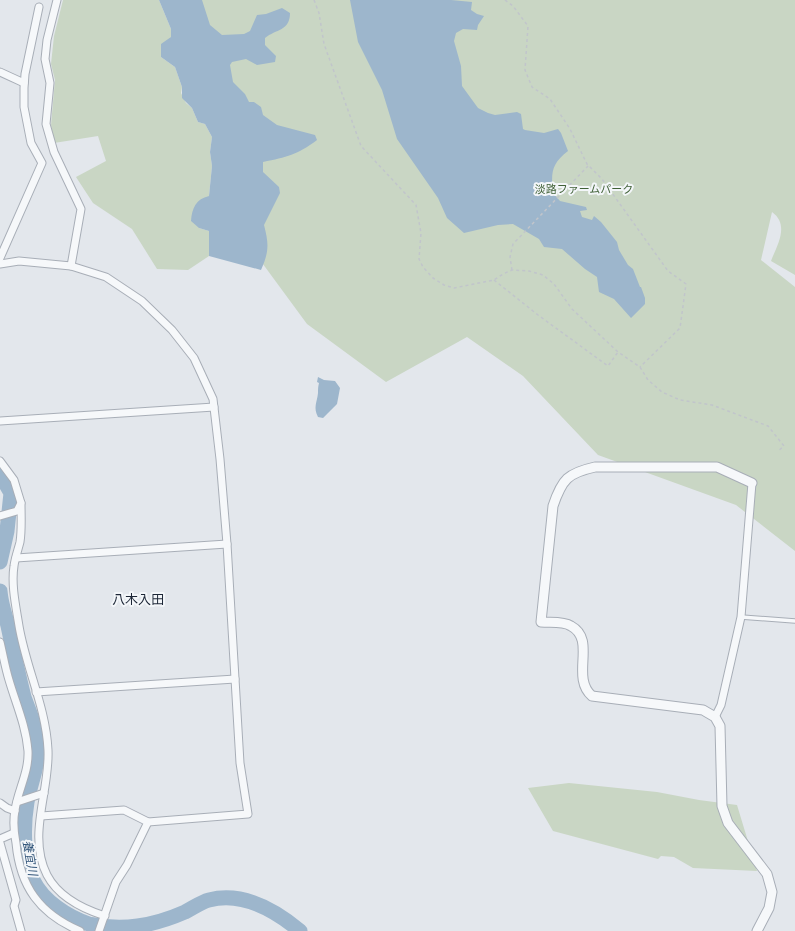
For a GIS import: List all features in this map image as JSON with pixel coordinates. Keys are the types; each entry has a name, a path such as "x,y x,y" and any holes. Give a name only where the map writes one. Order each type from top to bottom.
{"street":[{"path":"57,0 49,32 45,59 50,83 46,124 54,152 81,208 71,266"},
{"path":"0,258 42,163 31,143 27,127 24,83 39,7"},
{"path":"0,72 24,83"},
{"path":"0,264 19,262 71,266 106,277 124,288 142,301 172,330 194,358 213,398 227,544 240,763 248,814 148,822 124,810 41,816"},
{"path":"0,422 214,406"},
{"path":"0,461 14,480 21,503 21,533 13,579 19,626 46,730 48,750 47,779 39,839 42,863 47,876 68,898 81,906 105,916"},
{"path":"715,717 721,705 741,618 752,483 717,468 595,467 576,471 564,480 558,491 553,506 540,622 563,624 571,626 577,631 584,648 582,675 583,684 586,691 592,696 703,710 715,717 720,726 722,806 728,823 767,874 772,892 769,908 758,931"},
{"path":"0,516 17,511 21,503"},
{"path":"16,558 227,544"},
{"path":"0,642 27,744 28,753 25,776 15,811 14,833 21,874 37,901 54,917 80,931"},
{"path":"36,692 235,679"},
{"path":"19,800 44,793"},
{"path":"0,803 15,811"},
{"path":"99,931 116,882 127,865 148,822"},
{"path":"0,839 14,833"},
{"path":"0,843 16,900 14,906 21,931"}],"lane":[{"path":"741,618 795,621"}],"path":[{"path":"314,0 319,13 324,44 361,146 416,205 421,233 419,258 423,267 438,282 454,288 494,280 502,274 512,270 529,271 543,275 554,284 572,309 618,352 640,367 648,380 662,392 680,400 712,405 768,426 784,446 778,451"},
{"path":"505,0 514,6 528,26 525,70 532,87 550,99 570,129 588,166 602,179 668,271 686,284 680,328 640,367"},
{"path":"512,270 511,249 522,233 588,166"},
{"path":"494,280 538,315 608,366 618,352"}],"green space":[{"path":"63,0 159,0 171,29 171,37 161,57 175,67 182,87 181,93 186,103 192,108 198,122 205,124 212,137 210,152 212,166 209,196 199,228 209,231 209,256 188,270 157,269 132,229 93,203 76,177 106,161 98,136 54,143 51,125 55,80 51,64 54,36"},
{"name":"淡路ファームパーク","path":"181,0 795,0 795,275 771,261 779,242 781,229 777,217 772,212 761,260 795,287 795,551 736,505 598,455 523,376 467,337 386,382 307,324 235,226"},
{"path":"569,783 657,792 737,805 757,871 693,868 674,857 661,856 658,859 553,831 528,788"}],"water":[{"path":"159,0 202,0 210,25 222,35 244,34 250,31 257,15 266,14 282,8 290,13 288,23 282,29 265,38 265,45 276,56 275,62 257,65 246,59 232,62 230,65 233,82 245,94 249,102 254,102 261,107 263,115 277,125 315,135 317,140 292,155 263,162 263,172 279,187 280,193 264,225 267,238 267,248 266,258 261,270 209,256 209,231 199,228 191,221 192,212 198,202 209,196 212,166 210,152 212,137 205,124 198,122 192,108 182,98 182,87 175,67 161,57 161,44 171,37 171,29"},
{"path":"350,0 451,0 472,2 471,10 484,16 478,25 477,30 463,29 456,33 454,41 461,66 462,86 478,108 488,113 495,115 517,112 521,114 523,129 525,130 544,133 558,129 561,133 568,151 558,160 553,169 553,193 560,201 586,207 587,210 580,211 582,217 592,220 594,216 601,222 617,242 619,250 628,265 633,269 645,298 645,304 631,318 614,299 599,292 597,277 585,269 562,249 544,247 539,239 513,224 498,225 464,233 447,218 438,198 397,139 382,90 358,42"},
{"path":"318,377 324,380 335,381 340,388 337,404 323,418 318,417 316,410 319,383 317,382"}],"waterway":[{"name":"養宜川","path":"0,474 11,493 7,531 0,562"},
{"name":"養宜川","path":"0,591 24,697 35,727 38,741 36,768 27,802 25,842 27,862 33,880 43,895 65,913 81,921 89,924 114,927 150,924 173,917 209,900 234,898 270,910 300,931"}],"district":[{"name":"八木入田","path":"138,600"}]}
